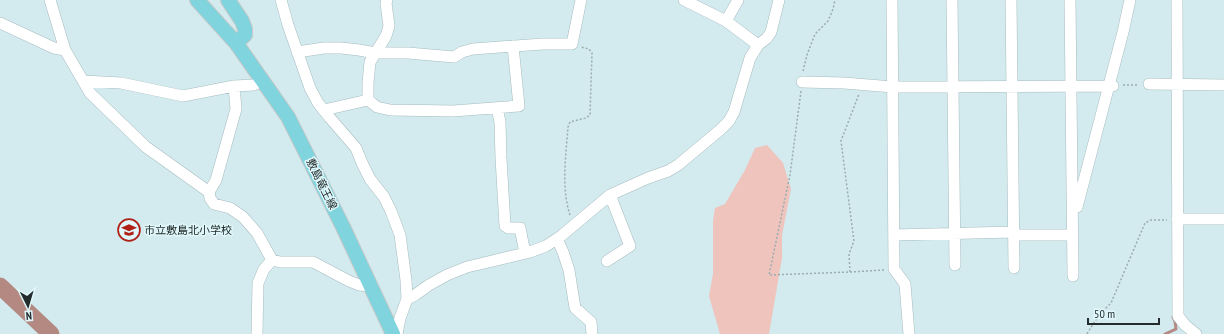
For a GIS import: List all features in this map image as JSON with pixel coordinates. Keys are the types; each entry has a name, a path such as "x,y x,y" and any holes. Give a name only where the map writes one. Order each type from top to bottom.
{"main road":[{"name":"敷島竜王線","path":"197,0 236,43 288,117 343,227 393,334"},
{"path":"228,0 246,29 245,35 236,43"}],"street":[{"path":"50,0 65,50 90,93 146,147 209,192"},
{"path":"281,0 310,88 318,103 356,148 370,179 384,197 400,235 407,299 400,318 397,334"},
{"path":"368,100 370,62 386,36 389,26 386,3 387,0"},
{"path":"297,52 324,48 341,48 375,53 408,53 454,56 473,49 572,44 581,0"},
{"path":"684,0 726,21 758,45"},
{"path":"726,21 738,0"},
{"path":"407,299 447,275 467,267 546,246 557,239 610,195 678,166 729,121 734,112 750,58 758,45 767,38 770,32 779,0"},
{"path":"892,0 894,87 894,269 904,284 909,334"},
{"path":"952,0 954,265"},
{"path":"1011,0 1014,268"},
{"path":"1070,0 1074,276"},
{"path":"1122,0 1123,32"},
{"path":"1073,220 1111,86 1130,0"},
{"path":"1177,0 1178,316 1185,325 1196,334"},
{"path":"0,24 54,48 65,50"},
{"path":"368,100 377,107 390,110 453,111 519,106 513,46"},
{"path":"83,81 121,84 183,96 234,86 254,85 263,80"},
{"path":"802,82 863,84 894,87 1111,86"},
{"path":"1149,84 1224,85"},
{"path":"234,86 236,109 216,180 209,192 210,198 214,204 230,208 243,217 257,233 272,260 280,262 313,262 349,281 359,285 371,286"},
{"path":"324,110 368,100"},
{"path":"497,108 500,122 505,226 508,228 520,228 524,253"},
{"path":"607,261 630,246 610,195"},
{"path":"1177,219 1224,219"},
{"path":"894,235 954,233 1073,235"},
{"path":"557,239 569,270 575,308 591,322 592,334"},
{"path":"257,334 258,282 264,269 272,260"}],"path":[{"path":"835,0 828,21 815,34 807,55 802,75 790,175 769,275 894,269"},
{"path":"572,44 588,49 592,53 590,115 586,118 570,122 568,127 565,181 568,208 573,226"},
{"path":"850,272 849,254 854,240 841,141 863,84"},
{"path":"1111,86 1149,84"},
{"path":"1087,334 1093,323 1111,303 1145,223 1151,220 1177,219"}],"shaded area":[{"path":"767,145 783,163 791,189 782,235 782,258 769,334 720,334 709,296 713,274 713,221 715,208 725,204 745,170 755,148"}],"waterway":[{"path":"0,286 51,334"},
{"path":"1165,334 1176,329 1173,317"}],"place":[{"name":"市立敷島北小学校","path":"129,230"}]}
